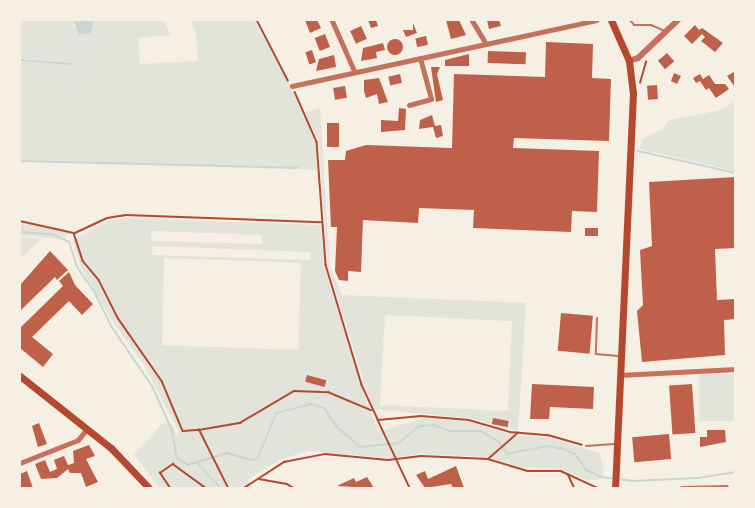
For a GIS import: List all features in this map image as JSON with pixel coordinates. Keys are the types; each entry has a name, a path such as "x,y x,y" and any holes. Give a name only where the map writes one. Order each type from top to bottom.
{"main road":[{"path":"611,20 629,61 633,93 615,489"},
{"path":"20,376 127,462 149,489"}],"street":[{"path":"332,20 355,72"},
{"path":"472,20 485,42"},
{"path":"292,86 485,42 596,20"},
{"path":"629,61 638,58 678,20"},
{"path":"409,105 430,99 420,58"},
{"path":"620,375 735,369"},
{"path":"20,463 78,440 87,429"},
{"path":"682,489 726,487"}],"lane":[{"path":"630,20 634,25 651,25 666,31"},
{"path":"597,318 596,354 621,356"},
{"path":"586,446 617,444"}],"path":[{"path":"257,20 292,86 317,142 326,265 371,410 387,437 410,489"},
{"path":"633,93 641,90 639,76 648,58"},
{"path":"20,221 74,233 107,218 126,215 322,222"},
{"path":"74,233 83,261 99,280 118,318 162,381 183,431 240,423 262,412 277,397 303,390 327,392 371,410"},
{"path":"378,420 421,416 469,420 518,434 548,435 586,446"},
{"path":"199,430 203,444 228,489"},
{"path":"488,459 518,434"},
{"path":"244,489 285,462 310,455 396,460 422,456 488,459 528,471 568,473 598,489"},
{"path":"170,489 160,473 173,465 206,489"},
{"path":"568,473 574,487"},
{"path":"257,479 287,484 294,489"}],"shaded area":[{"path":"20,20 73,20 74,29 94,25 94,20 164,20 170,35 138,38 140,64 198,61 196,34 190,20 254,20 296,96 315,142 317,170 20,160 20,61 73,65 20,58"},
{"path":"73,20 94,20 91,33 79,35"},
{"path":"735,101 735,171 640,149 641,140 661,130 669,120 721,110"},
{"path":"320,108 330,267 342,295 526,303 518,431 469,418 373,409 327,265 319,142 305,112","holes":["385,315 512,321 508,411 380,405"]},
{"path":"126,218 321,225 324,266 369,410 380,431 424,418 468,422 518,436 548,437 599,453 604,469 601,479 587,480 561,469 519,467 488,457 422,454 389,458 309,451 281,459 247,480 253,488 160,488 134,455 163,423 172,425 179,439 177,428 144,365 113,322 80,266 73,240 107,221","holes":["151,231 262,235 262,244 151,241","153,246 310,252 310,260 152,255","164,258 301,263 298,350 162,345"]},
{"path":"20,222 71,232 61,239 20,235"},
{"path":"20,237 41,239 20,259"},
{"path":"699,374 735,374 735,421 699,421"}],"building":[{"path":"305,20 317,20 321,28 310,33"},
{"path":"368,20 376,20 378,26 371,28"},
{"path":"446,20 459,20 466,35 451,39"},
{"path":"487,20 499,20 501,26 489,29"},
{"path":"413,23 417,33 406,37 403,30 413,30"},
{"path":"695,25 699,30 702,28 723,43 715,52 701,41 705,37 702,34 692,44 684,36"},
{"path":"361,26 367,39 356,44 350,31"},
{"path":"325,34 330,47 320,51 315,38"},
{"path":"426,36 428,45 417,47 415,38"},
{"path":"392,39 398,39 403,47 401,53 392,55 387,50 387,44"},
{"path":"546,42 593,44 592,78 611,79 609,141 514,138 513,148 599,151 597,212 572,211 571,232 473,228 474,210 419,208 418,223 363,220 361,272 348,271 348,281 339,280 335,271 337,227 331,227 328,160 345,160 346,151 366,145 452,148 454,74 545,77"},
{"path":"383,43 385,50 376,52 377,58 361,61 363,48"},
{"path":"312,50 316,62 309,65 305,52"},
{"path":"488,51 526,52 526,64 488,63"},
{"path":"667,53 674,61 665,69 658,61"},
{"path":"469,54 469,66 445,66 445,60"},
{"path":"334,55 336,67 316,71 319,59"},
{"path":"431,67 440,67 437,74 443,100 436,102"},
{"path":"736,72 734,86 727,76"},
{"path":"674,73 681,76 677,84 671,81"},
{"path":"400,74 402,83 390,85 388,77"},
{"path":"700,74 703,79 709,75 715,84 725,84 729,89 716,98 700,81 696,83 693,78"},
{"path":"379,78 388,102 379,104 377,94 366,98 364,80"},
{"path":"657,85 658,99 648,100 647,86"},
{"path":"345,86 347,98 335,100 333,88"},
{"path":"399,108 406,109 405,130 381,132 381,120 398,121"},
{"path":"432,115 435,126 441,125 443,136 436,138 433,127 419,129 420,120"},
{"path":"327,123 339,123 339,147 327,147"},
{"path":"736,177 736,248 715,249 717,300 736,299 736,319 724,320 725,355 642,362 637,311 643,305 640,250 652,246 649,182"},
{"path":"585,228 598,228 598,236 585,236"},
{"path":"50,251 68,270 57,280 55,277 20,311 20,285"},
{"path":"69,272 75,285 93,304 82,315 69,301 32,337 53,354 43,367 20,348 20,328 63,286 59,281"},
{"path":"561,313 593,316 590,354 558,351"},
{"path":"307,375 326,380 325,387 305,382"},
{"path":"532,384 594,387 593,409 550,407 549,419 530,419"},
{"path":"692,384 695,433 672,434 669,386"},
{"path":"493,418 509,421 508,427 492,424"},
{"path":"39,423 47,444 38,447 32,426"},
{"path":"707,430 725,430 726,442 700,447 700,437 707,437"},
{"path":"669,434 671,459 634,462 632,437"},
{"path":"89,445 95,456 86,459 98,482 86,487 81,473 70,473 68,469 57,478 41,479 35,464 45,460 50,472 57,469 54,460 64,456 68,465 74,463 73,451"},
{"path":"456,466 464,488 453,488 451,484 425,488 416,475 425,471 428,479"},
{"path":"27,471 33,488 20,488 20,474"},
{"path":"367,477 374,488 337,486 354,478 356,482"}],"waterway":[{"path":"20,60 71,64"},
{"path":"638,151 736,173"},
{"path":"20,161 298,168"},
{"path":"20,232 52,234 69,242 77,267 95,293 111,326 152,386 172,430 177,458 188,465 227,453 250,460 258,458 276,413 311,404 324,408 336,426 360,447 398,443 420,426 434,425 450,431 481,431 499,442 507,454 547,446 563,449 575,454 586,470 601,477 632,481 698,478 736,472"},
{"path":"198,464 220,488"}]}
